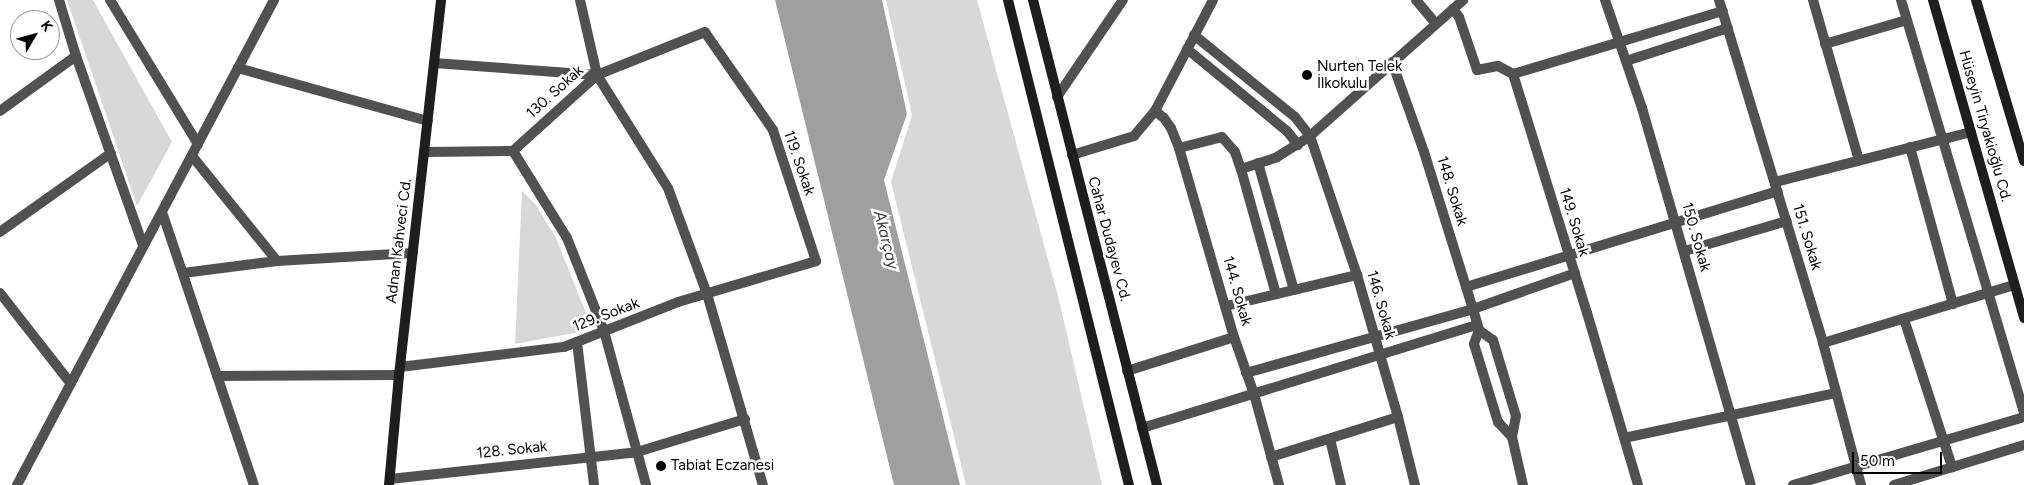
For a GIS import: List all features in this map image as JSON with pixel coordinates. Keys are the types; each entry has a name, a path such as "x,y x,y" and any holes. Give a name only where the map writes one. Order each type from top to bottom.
{"main road":[{"name":"Adnan Kahveci Cd.","path":"389,482 399,371 441,0"},
{"path":"1008,0 1129,485"},
{"name":"Cahar Dudayev Cd.","path":"1034,0 1057,97 1157,485"},
{"name":"Hüseyin Tiryakioğlu Cd.","path":"1933,0 2024,318"},
{"name":"Hüseyin Tiryakioğlu Cd.","path":"1976,0 2020,131 2024,161"}],"street":[{"path":"59,0 76,56 143,245"},
{"path":"110,0 198,144"},
{"path":"17,485 274,0"},
{"path":"580,0 597,75 668,188 707,294 763,485"},
{"path":"1057,97 1123,0"},
{"path":"1072,155 1134,136 1155,111 1213,0"},
{"path":"1416,0 1436,24"},
{"path":"1241,169 1277,157 1310,136 1463,0"},
{"name":"150. Sokak","path":"1604,0 1626,61 1685,251 1751,485"},
{"name":"151. Sokak","path":"1720,0 1823,343 1856,467 1857,484"},
{"path":"1813,0 1859,160"},
{"path":"1901,0 2024,412"},
{"path":"1453,9 1460,17 1477,70 1498,66 1513,74 1723,11"},
{"path":"1826,44 1907,20"},
{"path":"1626,61 1728,28"},
{"name":"130. Sokak","path":"513,151 597,75 705,32"},
{"name":"119. Sokak","path":"705,32 773,130 816,261"},
{"path":"1194,35 1295,117 1310,136"},
{"path":"1187,49 1287,131 1298,145"},
{"path":"0,110 76,56"},
{"name":"148. Sokak","path":"1392,62 1424,152 1473,309 1478,328 1474,344 1498,422 1512,438"},
{"path":"434,63 597,75"},
{"path":"238,68 428,121"},
{"name":"149. Sokak","path":"1513,74 1638,485"},
{"name":"144. Sokak","path":"1155,111 1164,118 1171,128 1179,148 1234,337 1254,394 1279,485"},
{"path":"1466,287 1676,222 1776,186 1859,160 1971,132"},
{"path":"1179,148 1222,136 1235,152 1276,294"},
{"name":"146. Sokak","path":"1310,136 1357,275 1398,417 1415,485"},
{"path":"1910,147 1953,304"},
{"path":"424,152 513,151 567,238 604,332 646,485"},
{"path":"0,232 111,153"},
{"path":"192,156 277,261"},
{"path":"1258,163 1294,290"},
{"path":"162,212 254,485"},
{"path":"1685,251 1787,221"},
{"path":"183,273 277,261 413,253"},
{"name":"129. Sokak","path":"217,376 399,371 564,347 678,302 816,261"},
{"path":"1246,373 1473,309 1575,273"},
{"path":"1226,306 1357,275"},
{"path":"1823,343 2014,285"},
{"path":"0,293 71,384"},
{"path":"1904,319 1952,467"},
{"path":"1142,428 1379,354 1478,328"},
{"name":"148. Sokak","path":"1478,328 1493,340 1516,416 1512,438 1524,485"},
{"path":"1127,371 1234,337"},
{"path":"577,342 594,485"},
{"path":"1624,438 1836,393"},
{"path":"1271,457 1398,417"},
{"path":"1793,485 2024,417"},
{"name":"128. Sokak","path":"389,482 637,452 745,420"},
{"path":"1330,439 1341,485"},
{"path":"1894,485 2024,445"}],"shaded area":[{"path":"67,0 93,0 172,142 137,206"},
{"path":"886,0 977,0 1058,296 1102,485 966,485 891,182 912,115"},
{"path":"522,191 536,205 556,238 588,318 585,329 574,333 515,344"}],"water":[{"name":"Akarçay","path":"775,0 882,0 907,114 884,180 960,485 894,485"}],"place":[{"name":"Nurten Telek İlkokulu","path":"1307,75"},
{"name":"Tabiat Eczanesi","path":"661,466"}]}
